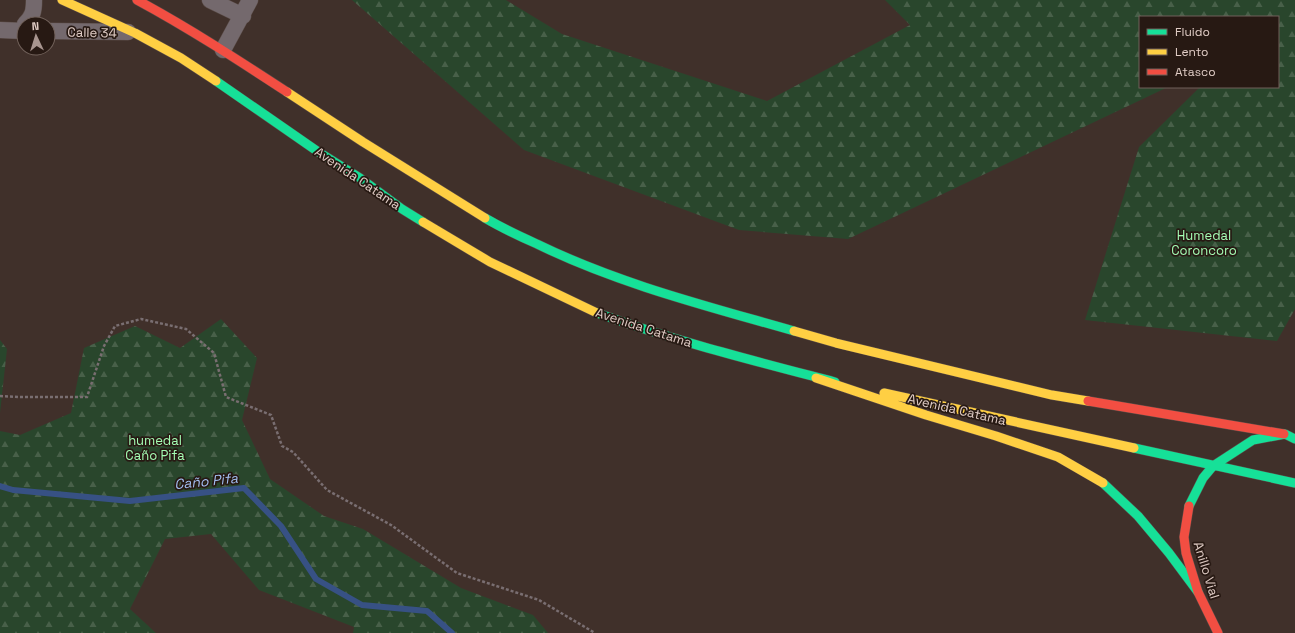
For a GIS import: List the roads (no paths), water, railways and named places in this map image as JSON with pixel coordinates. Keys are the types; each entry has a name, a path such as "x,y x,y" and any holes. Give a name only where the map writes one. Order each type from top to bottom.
{"main road":[{"name":"Avenida Catama","path":"62,0 135,32 181,58 272,119 316,151 360,178 402,208 490,262 590,310 643,329 816,378 1295,484"},
{"path":"137,0 174,20 223,50 350,134 500,227 565,258 651,290 836,342 1052,395 1295,436"},
{"path":"816,378 996,436 1058,458 1100,481 1138,516 1169,553 1198,592"},
{"path":"1284,434 1295,440"},
{"name":"Anillo Vial","path":"1218,633 1198,592 1186,553 1184,537 1189,506 1203,478 1213,466 1253,440 1284,434"}],"street":[{"path":"32,16 34,0"},
{"path":"210,0 243,16"},
{"path":"223,50 243,16 250,0"},
{"name":"Calle 34","path":"56,31 135,32"}],"waterway":[{"name":"Caño Pifa","path":"0,486 13,490 130,501 244,488 281,526 316,579 362,605 427,611 452,633"}],"park label":[{"name":"Humedal Coroncoro","path":"1204,242"},
{"name":"humedal Caño Pifa","path":"155,448"}]}
